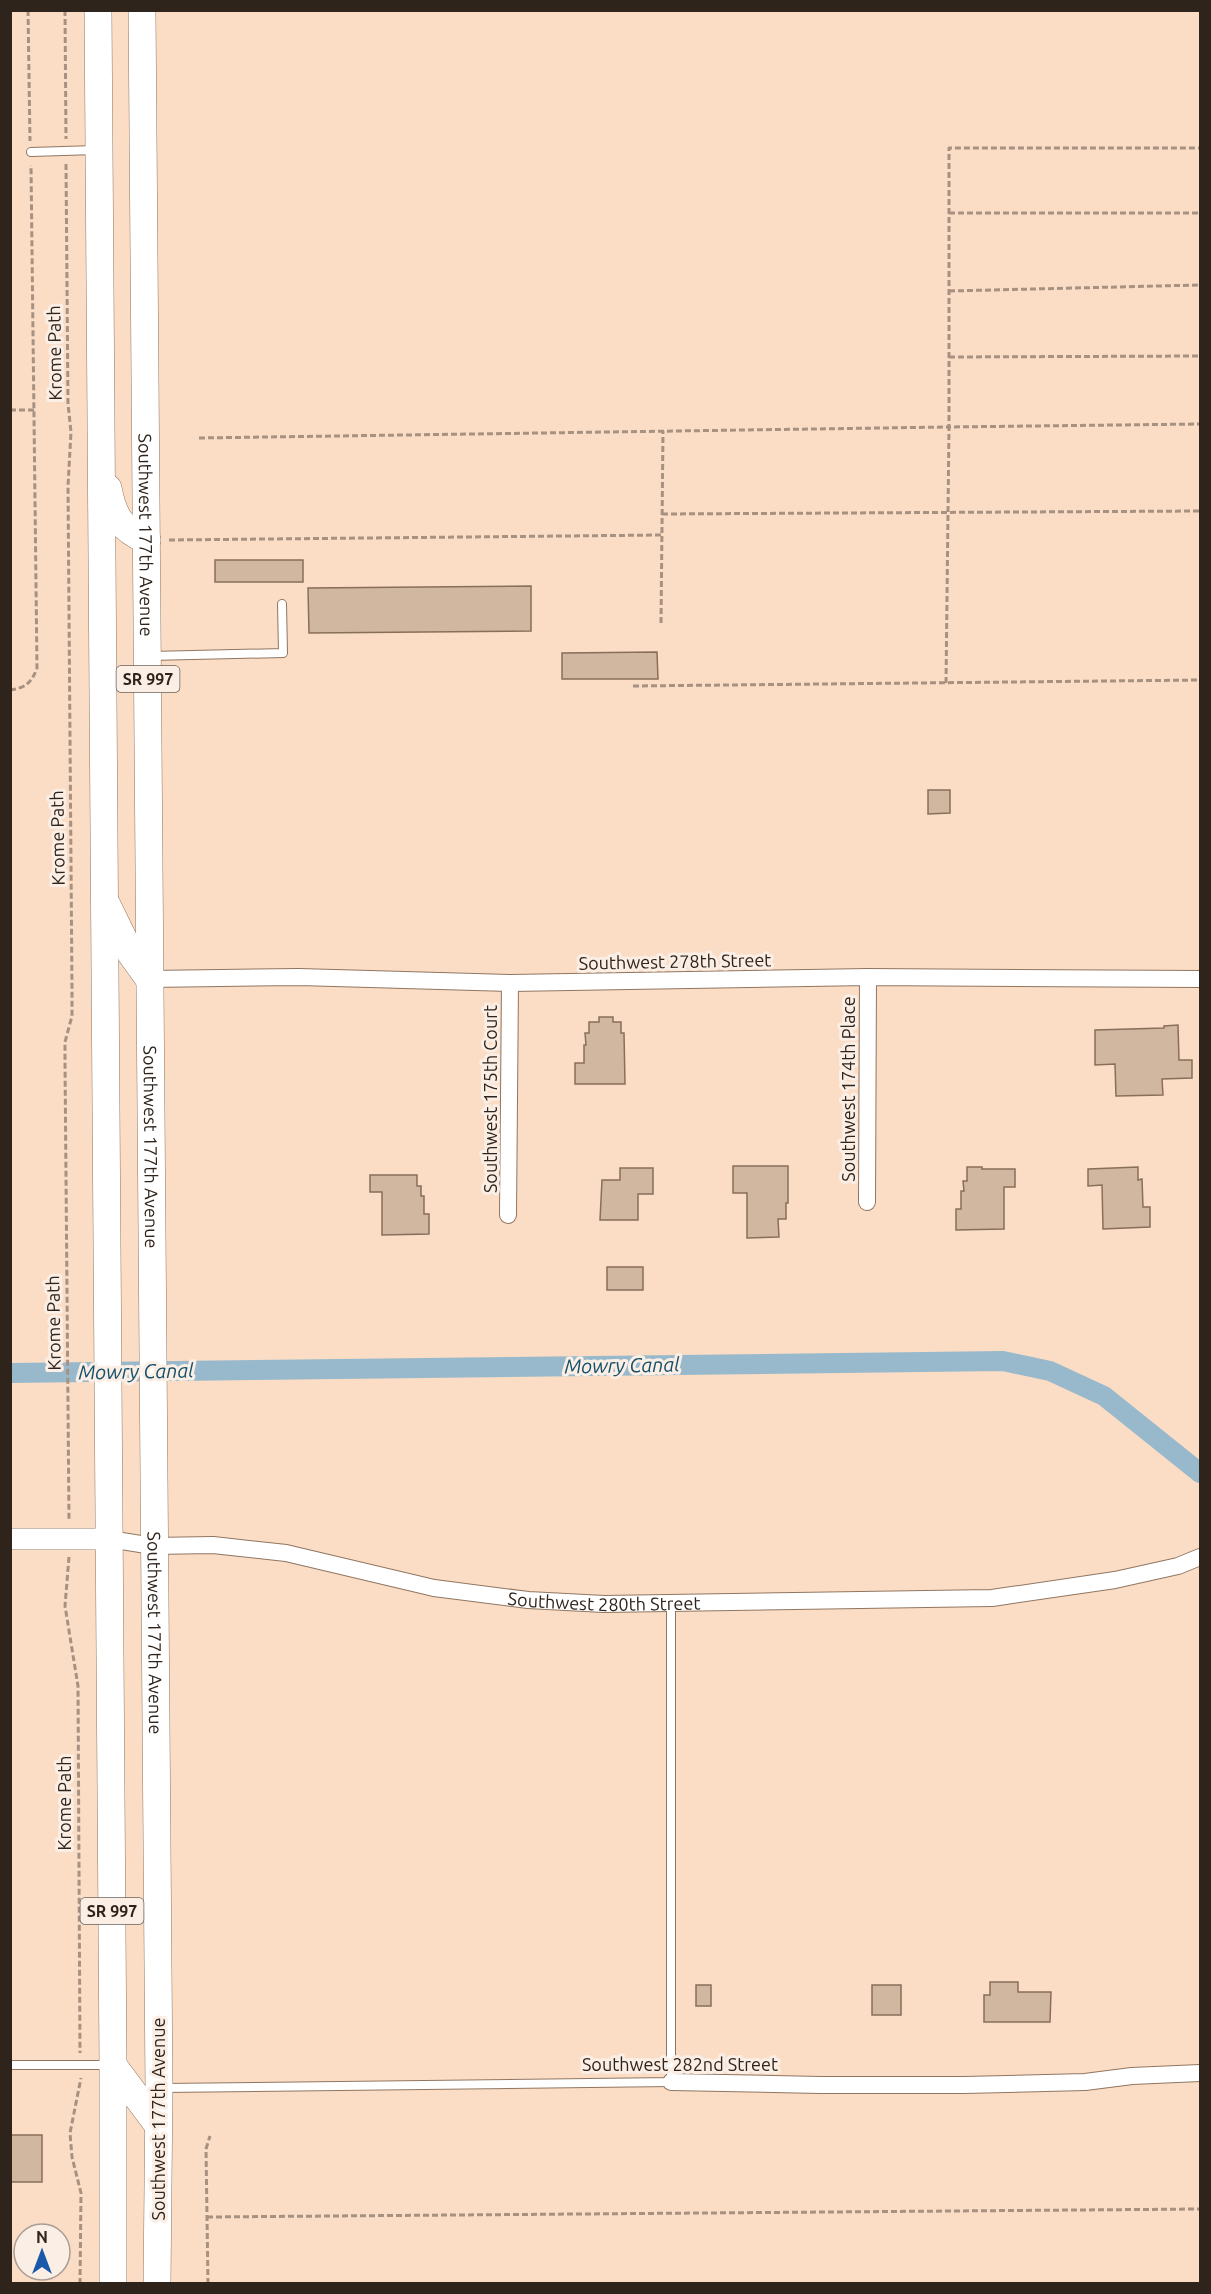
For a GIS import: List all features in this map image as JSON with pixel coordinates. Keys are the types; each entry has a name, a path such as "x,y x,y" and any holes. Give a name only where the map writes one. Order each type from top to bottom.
{"highway":[{"name":"SR 997","path":"98,10 114,2065 113,2283"},
{"name":"Southwest 177th Avenue","path":"142,10 159,2088 158,2283"},
{"path":"100,452 117,519 131,534 147,540"},
{"path":"104,900 131,954 149,979"},
{"path":"114,2065 158,2124"}],"street":[{"name":"Southwest 278th Street","path":"149,979 300,977 510,983 868,977 1200,979"},
{"name":"Southwest 174th Place","path":"867,1202 868,977"},
{"name":"Southwest 175th Court","path":"508,1215 510,983"},
{"name":"Southwest 280th Street","path":"10,1539 109,1539 153,1546 213,1545 286,1553 434,1588 528,1600 604,1604 992,1598 1115,1580 1178,1566 1200,1557"},
{"name":"Southwest 282nd Street","path":"671,2082 820,2085 986,2084 1086,2082 1161,2073 1200,2073"}],"lane":[{"path":"31,152 98,150"},
{"path":"148,656 283,653 282,604"},
{"path":"671,1604 671,2082"},
{"path":"10,2065 114,2065"},
{"name":"Southwest 282nd Street","path":"159,2088 671,2082"}],"path":[{"path":"10,690 23,688 33,680 38,668 28,10"},
{"path":"64,10 66,139"},
{"path":"946,683 949,148 1200,148"},
{"name":"Krome Path","path":"66,163 68,404 71,432 68,486 72,990 72,1016 65,1042 68,1513"},
{"path":"949,213 1200,213"},
{"path":"949,291 1200,285"},
{"path":"949,357 1200,356"},
{"path":"10,411 34,410"},
{"path":"200,438 1200,424"},
{"path":"661,623 663,431"},
{"path":"662,514 948,511 1200,512"},
{"path":"147,540 662,535"},
{"path":"633,686 1200,680"},
{"name":"Krome Path","path":"69,1556 65,1606 78,1686 80,2052"},
{"path":"80,2283 81,2193 72,2157 70,2133 81,2075"},
{"path":"208,2283 206,2149 210,2136"},
{"path":"207,2217 1200,2209"}],"building":[{"path":"215,560 303,560 303,582 215,582"},
{"path":"531,586 531,631 309,633 308,588"},
{"path":"657,652 658,679 562,679 562,653"},
{"path":"928,790 950,790 950,813 928,814"},
{"path":"599,1017 613,1017 613,1022 621,1022 621,1033 624,1033 625,1084 575,1084 575,1063 584,1063 585,1033 589,1033 589,1022 599,1022"},
{"path":"1178,1025 1179,1060 1192,1060 1192,1078 1162,1079 1163,1095 1116,1096 1115,1064 1095,1065 1095,1030 1164,1028 1164,1026"},
{"path":"733,1166 788,1166 786,1219 778,1219 779,1237 747,1238 747,1193 733,1193"},
{"path":"967,1167 1015,1169 1015,1187 1004,1187 1004,1229 956,1230 956,1209 961,1209 961,1191 964,1191 963,1181 967,1181"},
{"path":"1138,1167 1138,1180 1142,1179 1143,1207 1150,1207 1150,1227 1103,1229 1102,1185 1088,1186 1088,1169"},
{"path":"620,1168 653,1168 653,1194 638,1194 638,1220 600,1220 602,1180 620,1180"},
{"path":"370,1175 417,1175 417,1186 421,1186 421,1196 424,1196 424,1214 429,1214 429,1234 382,1235 382,1192 370,1192"},
{"path":"607,1267 643,1267 643,1290 607,1290"},
{"path":"990,1982 1018,1982 1018,1992 1051,1992 1050,2022 984,2022 984,1995 990,1995"},
{"path":"696,1985 711,1985 711,2006 696,2006"},
{"path":"872,1985 901,1985 901,2015 872,2015"},
{"path":"10,2135 42,2135 42,2182 10,2182"}],"waterway":[{"name":"Mowry Canal","path":"10,1373 1003,1361 1050,1371 1104,1396 1200,1473"}]}
